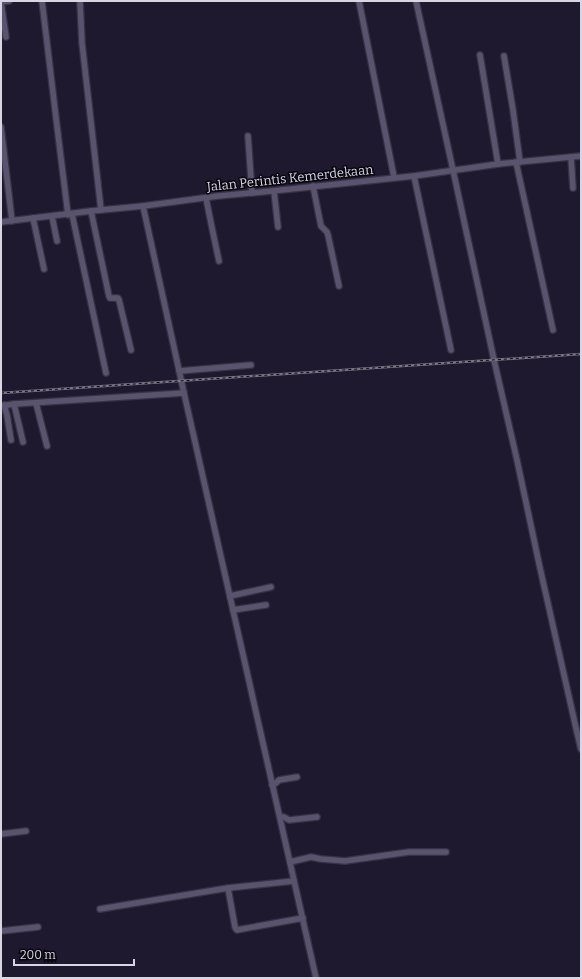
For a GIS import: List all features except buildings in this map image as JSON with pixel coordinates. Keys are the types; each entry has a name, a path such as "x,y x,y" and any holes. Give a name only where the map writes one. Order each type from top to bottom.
{"street":[{"path":"6,37 1,2 9,1"},
{"path":"42,1 57,126 70,214 106,373"},
{"path":"80,1 82,43 100,210"},
{"path":"359,1 394,177"},
{"path":"416,1 581,749"},
{"path":"480,55 498,164"},
{"path":"504,56 513,110 518,162 553,330"},
{"path":"1,127 12,221"},
{"path":"248,136 252,193"},
{"name":"Jalan Perintis Kemerdekaan","path":"1,222 313,186 414,176 498,164 581,156"},
{"path":"571,157 573,188"},
{"path":"414,176 451,350"},
{"path":"313,186 321,226 328,235 339,286"},
{"path":"274,191 278,227"},
{"path":"206,198 219,260"},
{"path":"143,206 316,978"},
{"path":"91,211 109,296 110,298 118,298 120,300 131,350"},
{"path":"52,216 57,242"},
{"path":"33,218 44,269"},
{"path":"179,371 251,365"},
{"path":"11,440 7,415 2,405 184,393"},
{"path":"36,403 47,446"},
{"path":"14,404 23,442"},
{"path":"230,596 271,587"},
{"path":"233,610 266,605"},
{"path":"272,785 279,780 297,777"},
{"path":"280,817 284,817 289,820 317,818"},
{"path":"1,834 26,830"},
{"path":"290,862 310,857 345,861 409,852 446,852"},
{"path":"100,909 228,888 294,880"},
{"path":"228,888 237,930 303,918"},
{"path":"1,931 38,927"}],"railway":[{"path":"1,393 581,354"}]}
